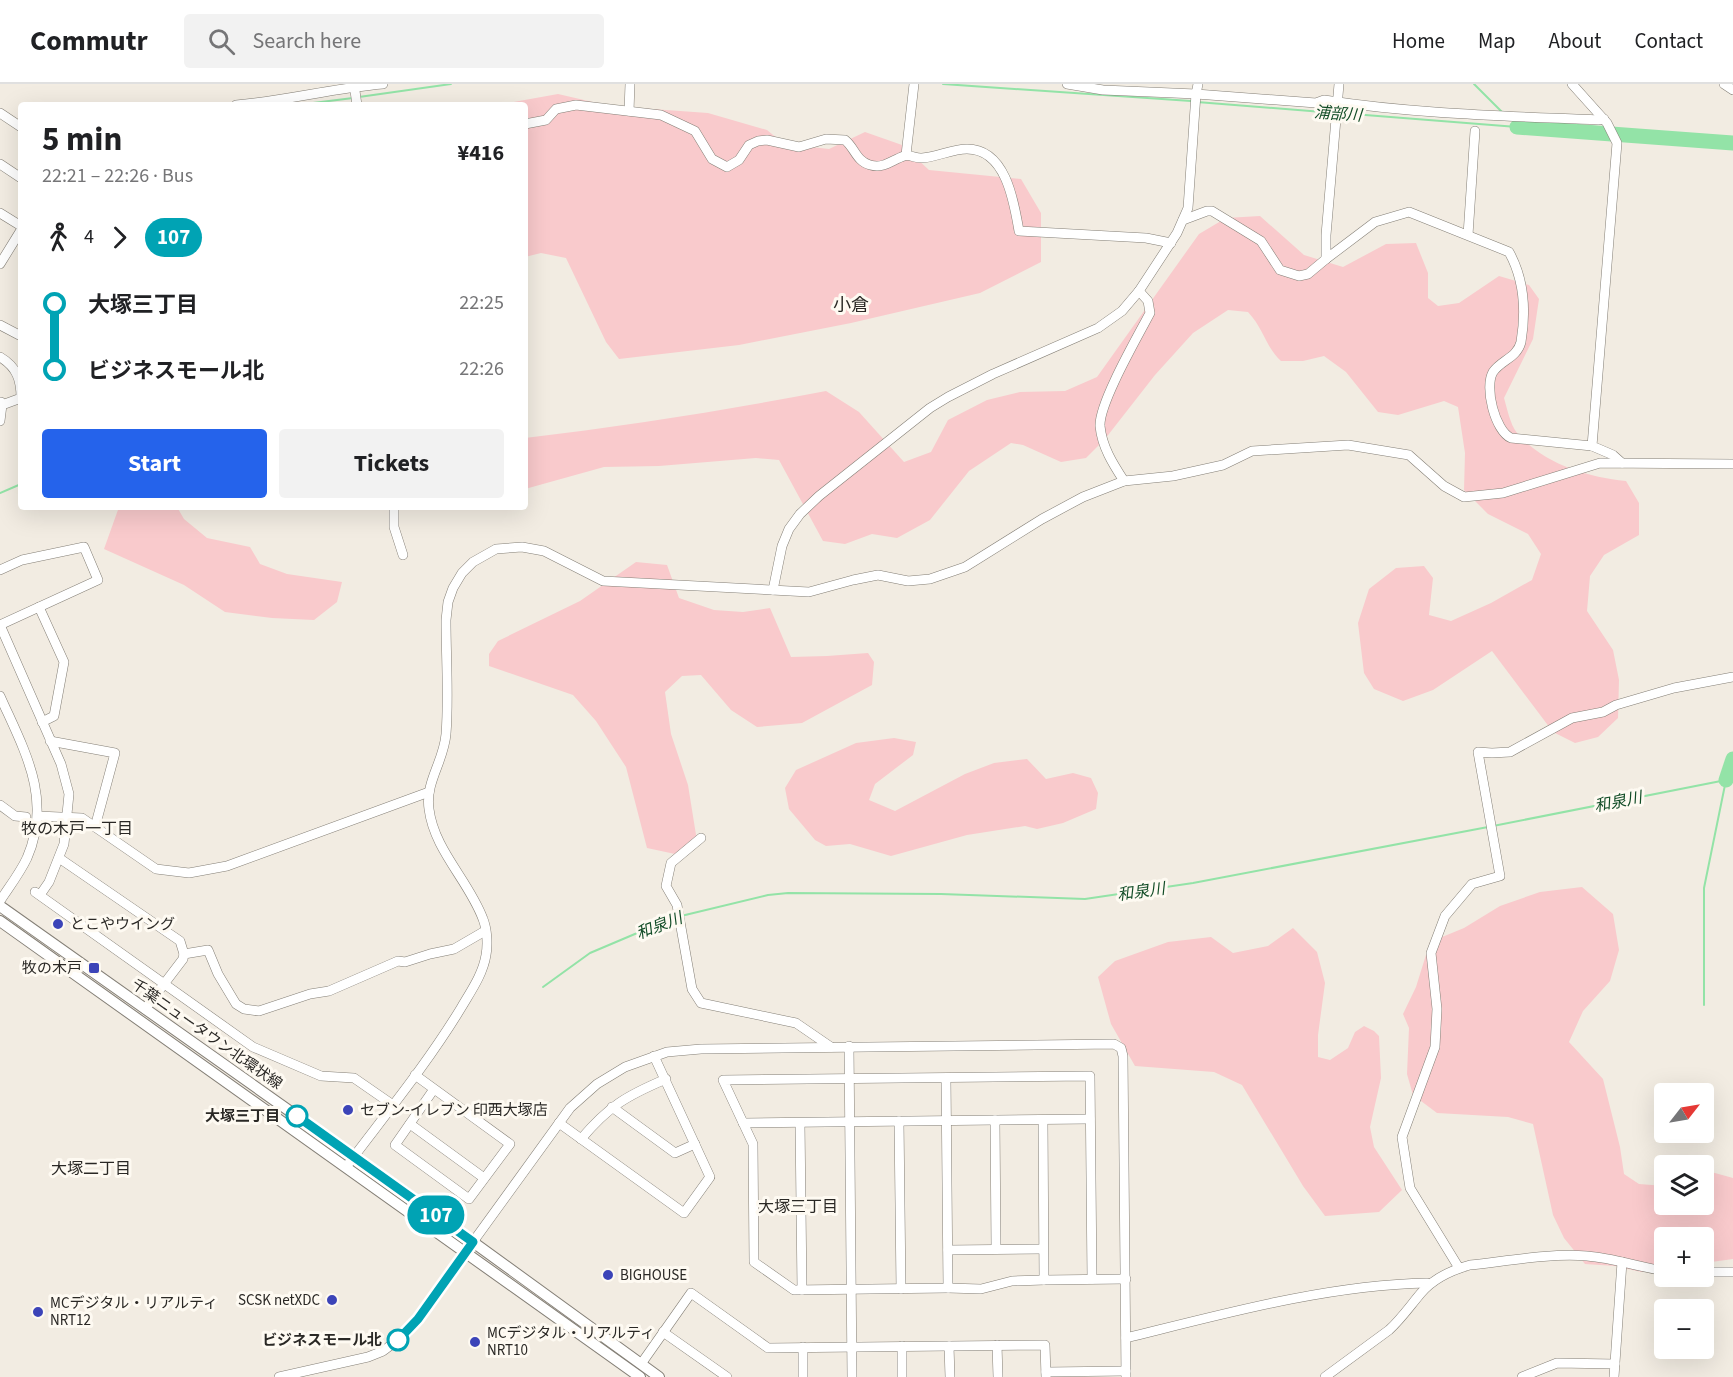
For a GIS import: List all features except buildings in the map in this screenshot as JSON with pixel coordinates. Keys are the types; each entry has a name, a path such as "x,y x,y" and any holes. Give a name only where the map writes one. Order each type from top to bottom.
{"main road":[{"name":"千葉ニュータウン北環状線","path":"0,906 473,1242 637,1368"},
{"name":"千葉ニュータウン北環状線","path":"0,921 466,1253 637,1368 659,1377"}],"street":[{"path":"263,102 354,85 383,84"},
{"path":"629,111 630,84"},
{"path":"906,155 914,84"},
{"path":"1066,84 1102,90 1197,89 1316,103 1324,100 1487,115 1605,121"},
{"path":"1326,259 1339,84"},
{"path":"1572,84 1605,121 1617,143 1592,446"},
{"path":"1724,84 1733,90"},
{"path":"354,85 357,102"},
{"path":"773,590 782,546 789,529 800,514 819,496 930,408 993,374 1098,328 1122,311 1139,291 1171,243 1188,208 1197,89"},
{"path":"528,123 546,120 556,109 576,105 661,115 695,131 712,159 727,166 739,160 749,145 767,140 799,147 826,139 845,140 864,163 879,167 906,155 921,159 968,149 986,153 992,158 1006,180 1014,204 1019,231 1146,238 1171,243"},
{"path":"0,113 18,125"},
{"path":"1468,235 1475,131"},
{"path":"0,164 18,176"},
{"path":"1183,220 1212,211 1261,241 1276,267 1299,276 1308,274 1375,222 1409,212 1509,252 1521,283 1522,326 1520,344 1513,356 1496,368 1490,381 1489,390 1498,424 1502,431 1511,438 1592,446 1613,455 1622,463"},
{"path":"0,213 18,226"},
{"path":"0,264 18,233"},
{"path":"1124,481 1105,448 1100,424 1107,398 1150,313 1148,301 1139,291"},
{"path":"0,325 18,334"},
{"path":"0,357 10,363 18,378"},
{"path":"0,421 1,403 18,399"},
{"path":"346,1167 453,1021 480,976 486,956 483,919 437,836 430,819 429,792 442,758 446,734 448,602 462,573 485,554 511,546 544,551 603,581 810,592 878,575 908,581 930,579 965,567 1083,496 1124,481 1173,476 1223,465 1252,451 1348,445 1409,455 1444,486 1464,497 1503,493 1600,464 1733,464"},
{"path":"394,510 394,527 403,555"},
{"path":"0,570 22,560 84,547 98,580 0,625 50,741 69,794 64,844 59,858 37,893 253,1047 321,1076 354,1078 393,1105"},
{"path":"39,607 64,662 54,716 42,722"},
{"path":"1459,1268 1410,1188 1402,1137 1435,1047 1437,1009 1431,953 1445,916 1472,884 1500,876 1478,752 1510,752 1572,718 1603,712 1616,705 1674,688 1733,677"},
{"path":"0,696 34,774 38,816 27,858 0,901"},
{"path":"50,741 115,753 95,827"},
{"path":"38,816 82,818 156,869 189,873 227,866 429,792"},
{"path":"0,805 15,816 26,817"},
{"path":"701,838 671,863 666,886 676,905 692,989 701,1003 796,1023 831,1047"},
{"path":"59,858 180,941 184,954 183,959 146,1009"},
{"path":"184,954 208,950 218,975 236,1004 244,1009 259,1011 310,994 329,991 398,961 405,962 454,949 485,930"},
{"path":"279,1377 368,1357 383,1351 407,1333 559,1123 584,1095 610,1074 654,1056 691,1049 849,1046 1114,1044 1118,1045 1123,1052 1126,1374 1046,1374 1046,1345 768,1348 691,1293 637,1368"},
{"path":"849,1046 852,1377"},
{"path":"559,1123 684,1213 710,1177 654,1056"},
{"path":"415,1075 510,1144 469,1199 395,1145 434,1089"},
{"path":"1092,1279 1090,1076 723,1080 753,1143 754,1263 794,1290 981,1289 1012,1281 1044,1280 1092,1279 1125,1278"},
{"path":"946,1078 948,1288"},
{"path":"580,1139 601,1115 612,1107 631,1094 666,1079"},
{"path":"612,1107 675,1153 695,1144"},
{"path":"743,1123 1090,1119"},
{"path":"995,1120 996,1250"},
{"path":"1043,1120 1044,1280"},
{"path":"899,1121 901,1289"},
{"path":"800,1123 802,1290"},
{"path":"410,1124 484,1178"},
{"path":"948,1250 1043,1249"},
{"path":"1325,1377 1389,1330 1422,1292 1441,1277 1459,1268 1572,1255 1599,1257 1654,1269"},
{"path":"1614,1377 1622,1262"},
{"path":"1714,1272 1733,1272"},
{"path":"1126,1338 1220,1314 1333,1293 1387,1284 1427,1283"},
{"path":"663,1332 727,1377"},
{"path":"997,1345 998,1377"},
{"path":"902,1346 902,1377"},
{"path":"950,1346 950,1377"},
{"path":"803,1347 803,1377"},
{"path":"1522,1377 1557,1363 1615,1364"}],"shaded area":[{"path":"558,94 610,106 708,113 767,130 784,144 829,149 865,132 902,145 929,170 1021,179 1041,213 1041,262 980,293 851,323 739,345 619,359 606,342 566,258 541,253 528,256 528,102 514,102"},
{"path":"1260,216 1304,255 1343,267 1386,244 1416,243 1428,273 1428,298 1438,306 1459,303 1499,276 1529,285 1539,299 1533,339 1504,398 1512,425 1528,444 1553,461 1581,472 1626,481 1639,503 1639,535 1604,555 1590,576 1587,611 1613,650 1619,680 1618,718 1598,737 1575,743 1553,732 1492,651 1433,690 1403,701 1374,689 1364,673 1358,623 1369,589 1396,568 1424,566 1433,578 1429,615 1451,621 1491,603 1532,580 1541,554 1528,534 1488,514 1464,490 1465,453 1458,407 1444,401 1398,415 1378,412 1346,372 1324,356 1303,361 1281,361 1248,312 1228,310 1193,333 1155,375 1105,439 1086,458 1061,462 1023,445 1011,443 969,471 930,520 897,538 872,534 845,544 823,541 779,460 756,458 659,466 604,467 528,488 528,438 676,417 826,391 859,412 904,462 931,452 948,420 987,400 1020,392 1065,391 1097,377 1199,234 1226,218"},
{"path":"118,510 179,510 184,519 207,538 250,547 260,564 287,574 342,582 337,602 314,620 225,612 184,585 104,549"},
{"path":"636,562 667,565 679,598 714,610 743,612 770,608 791,657 868,653 874,662 872,685 802,723 757,727 731,710 701,675 682,676 665,692 671,734 688,785 697,841 675,854 647,848 626,767 596,721 573,695 489,666 489,654 498,641 580,601"},
{"path":"894,738 916,742 913,755 875,784 869,800 895,811 965,774 994,763 1027,759 1046,779 1073,773 1091,778 1098,793 1096,809 1063,823 1037,829 1025,826 967,835 891,856 850,844 826,846 815,840 789,809 785,788 796,770 856,743"},
{"path":"1582,887 1613,914 1619,950 1610,981 1583,1011 1569,1042 1603,1079 1620,1147 1624,1174 1639,1184 1654,1185 1654,1215 1714,1215 1714,1173 1733,1178 1733,1259 1714,1262 1714,1227 1654,1227 1654,1270 1641,1272 1615,1266 1585,1264 1564,1238 1553,1215 1533,1124 1508,1117 1437,1113 1413,1095 1407,1074 1409,1028 1403,1014 1416,987 1430,942 1464,928 1500,906 1540,892"},
{"path":"1293,928 1317,952 1325,983 1318,1035 1318,1057 1330,1060 1348,1048 1355,1032 1364,1026 1379,1036 1381,1078 1370,1127 1374,1147 1402,1190 1379,1212 1325,1216 1303,1186 1242,1085 1214,1072 1135,1066 1111,1024 1098,977 1115,961 1168,942 1211,937 1233,953 1268,946"}],"waterway":[{"name":"浦部川","path":"359,97 451,84"},
{"name":"浦部川","path":"943,84 1191,101"},
{"path":"1474,84 1502,112"},
{"name":"浦部川","path":"321,102 353,98"},
{"name":"浦部川","path":"1197,102 1335,113"},
{"name":"浦部川","path":"1340,113 1517,127"},
{"name":"浦部川","path":"1517,127 1733,143"},
{"name":"浦部川","path":"0,493 18,485"},
{"name":"和泉川","path":"1726,780 1733,759"},
{"name":"和泉川","path":"1493,826 1726,780 1704,888 1704,1005"},
{"name":"和泉川","path":"681,916 768,895 788,893 941,894 1085,899 1193,883 1488,827"},
{"name":"和泉川","path":"543,987 590,953 675,917"}],"bus line":[{"name":"107","path":"297,1116 473,1242 418,1319 398,1340"}],"place":[{"name":"とこやウイング","path":"58,924"},
{"name":"牧の木戸","path":"94,968"},
{"name":"セブン-イレブン 印西大塚店","path":"348,1110"},
{"name":"大塚三丁目","path":"297,1116"},
{"name":"BIGHOUSE","path":"608,1275"},
{"name":"SCSK netXDC","path":"332,1300"},
{"name":"MCデジタル・リアルティ NRT12","path":"38,1312"},
{"name":"ビジネスモール北","path":"398,1340"},
{"name":"MCデジタル・リアルティ NRT10","path":"475,1342"}],"district":[{"name":"小倉","path":"851,305"},
{"name":"牧の木戸一丁目","path":"77,828"},
{"name":"大塚二丁目","path":"91,1168"},
{"name":"大塚三丁目","path":"798,1206"}]}
